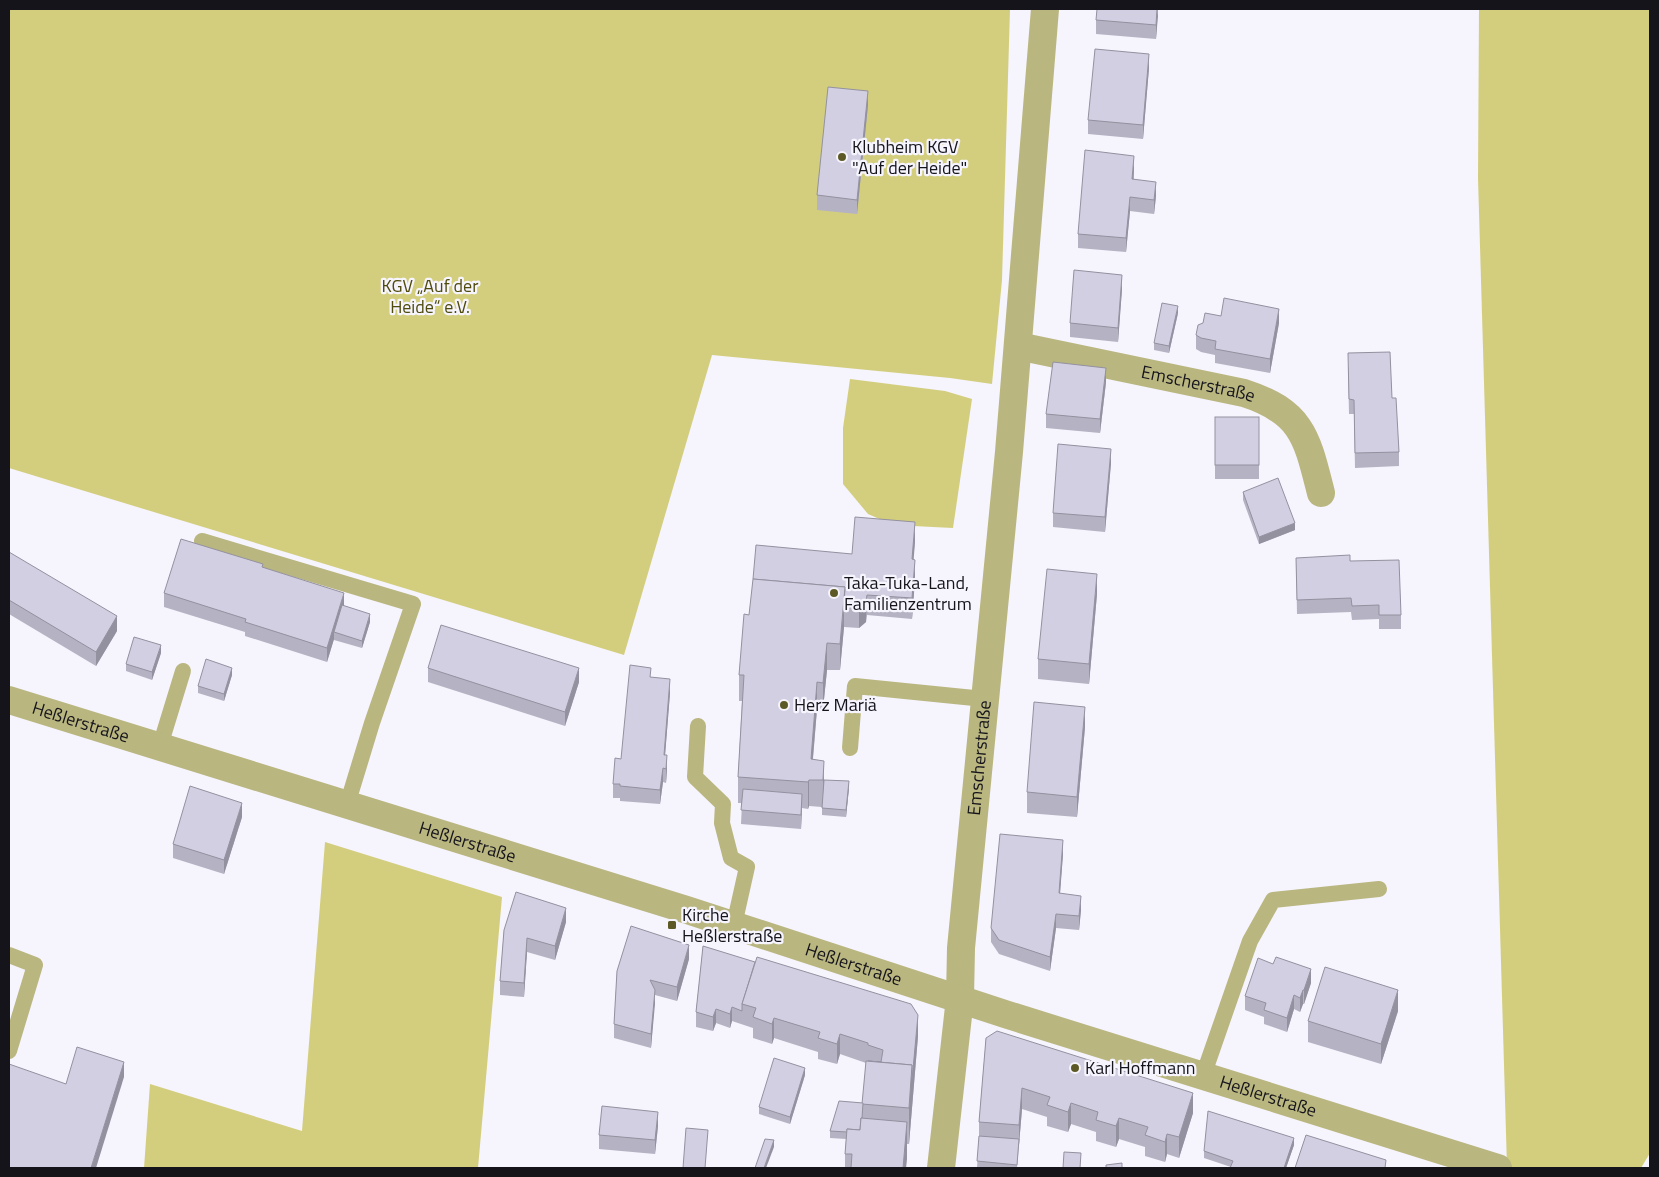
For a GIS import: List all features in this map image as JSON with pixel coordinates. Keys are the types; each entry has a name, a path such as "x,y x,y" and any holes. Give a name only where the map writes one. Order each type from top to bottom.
{"street":[{"name":"Emscherstraße","path":"942,1168 960,998 961,948 1018,346 1046,9"},
{"name":"Emscherstraße","path":"1018,346 1244,393 1266,401 1285,413 1302,432 1309,446 1322,493"},
{"name":"Heßlerstraße","path":"9,700 734,925 1203,1076 1498,1168"}],"lane":[{"path":"202,540 413,604 372,723 347,805"},
{"path":"160,746 184,670"},
{"path":"850,748 855,686 984,699"},
{"path":"698,726 695,777 723,804 722,823 731,858 747,867 734,925"},
{"path":"1203,1076 1250,941 1273,900 1379,889"},
{"path":"9,955 35,965 9,1051"}],"green space":[{"name":"KGV „Auf der Heide“ e.V.","path":"9,9 1010,9 1002,280 992,384 950,378 712,355 624,655 9,468"},
{"path":"1479,9 1650,9 1650,1153 1641,1168 1507,1167 1478,178"},
{"path":"850,379 945,391 972,399 953,528 893,525 868,514 843,484 843,428"},
{"path":"325,842 502,897 478,1168 144,1168 150,1084 302,1131"}],"building":[{"path":"1097,9 1157,9 1156,25 1096,20"},
{"path":"1095,49 1149,54 1143,125 1088,120"},
{"name":"Klubheim KGV \"Auf der Heide\"","path":"828,87 868,91 857,200 817,195"},
{"path":"1085,150 1134,156 1132,179 1156,182 1154,200 1130,197 1126,238 1078,234"},
{"path":"1074,270 1122,275 1118,328 1070,323"},
{"path":"1224,298 1279,309 1270,359 1215,349 1216,341 1196,335 1198,325 1203,323 1205,313 1221,316"},
{"path":"1162,303 1178,306 1169,346 1154,343"},
{"path":"1390,352 1392,398 1396,398 1399,452 1355,453 1354,400 1349,399 1348,353"},
{"path":"1053,362 1106,368 1100,419 1046,414"},
{"path":"1215,417 1259,417 1259,465 1215,465"},
{"path":"1058,444 1111,449 1105,517 1053,513"},
{"path":"1278,478 1295,523 1259,537 1243,492"},
{"path":"855,517 915,522 912,559 915,560 912,598 867,595 866,602 859,607 844,606 845,587 753,579 756,545 852,554"},
{"path":"181,539 263,564 262,567 344,593 327,648 245,622 246,619 164,593"},
{"path":"9,552 117,616 96,652 9,600"},
{"path":"1350,555 1350,561 1399,560 1401,615 1379,615 1379,605 1352,606 1351,598 1297,600 1296,558"},
{"path":"1047,569 1097,574 1089,664 1038,659"},
{"name":"Herz Mariä","path":"753,579 845,587 840,644 827,643 823,683 817,682 811,759 824,761 823,780 809,780 808,782 738,777 744,675 739,675 744,614 749,615"},
{"path":"342,605 370,614 362,641 334,632"},
{"path":"441,625 579,668 565,712 428,668"},
{"path":"134,637 161,645 152,672 126,664"},
{"path":"206,659 232,668 224,694 198,686"},
{"path":"630,665 651,668 650,677 670,679 664,755 667,755 666,769 663,768 660,790 613,784 615,758 621,759"},
{"path":"1034,702 1085,707 1077,797 1027,792"},
{"path":"824,780 849,781 846,810 822,808"},
{"path":"190,786 242,803 224,860 173,844"},
{"path":"743,789 802,794 801,815 741,810"},
{"path":"1000,834 1063,840 1059,893 1081,896 1079,916 1056,914 1050,957 999,940 991,928"},
{"path":"516,892 566,908 555,946 527,938 524,983 500,981 504,930"},
{"path":"631,926 689,945 677,987 650,980 655,990 651,1034 614,1024 617,971"},
{"path":"703,946 755,962 742,1004 742,1011 732,1007 730,1014 716,1009 713,1017 696,1012"},
{"path":"757,957 911,1004 918,1015 912,1080 912,1065 868,1061 881,1062 883,1050 868,1045 868,1043 840,1034 837,1044 818,1038 820,1032 774,1018 772,1024 753,1017 756,1008 742,1004"},
{"path":"1276,957 1311,969 1300,998 1294,995 1287,1018 1264,1010 1266,1003 1245,996 1258,958 1273,964"},
{"path":"1325,967 1398,990 1381,1044 1308,1021"},
{"path":"997,1031 1193,1093 1179,1137 1167,1134 1165,1142 1145,1135 1148,1127 1119,1118 1116,1126 1096,1120 1098,1112 1071,1103 1068,1112 1047,1105 1050,1097 1022,1088 1019,1125 979,1122 986,1038"},
{"path":"77,1047 124,1062 91,1168 9,1168 9,1064 66,1084"},
{"path":"774,1058 805,1068 790,1117 759,1107"},
{"path":"866,1061 912,1065 909,1108 862,1104"},
{"path":"839,1101 863,1103 860,1130 847,1129 847,1132 830,1131"},
{"path":"602,1106 658,1112 655,1140 599,1135"},
{"path":"1208,1111 1294,1138 1284,1168 1230,1168 1233,1161 1204,1151"},
{"path":"861,1118 907,1122 903,1168 851,1168 852,1154 845,1154 847,1129 860,1130"},
{"path":"686,1128 708,1130 705,1168 683,1168"},
{"path":"1306,1135 1386,1160 1385,1168 1295,1168"},
{"path":"979,1136 1019,1139 1017,1165 977,1161"},
{"path":"765,1139 774,1140 764,1168 755,1168"},
{"path":"1064,1152 1081,1153 1080,1168 1063,1168"},
{"path":"1122,1163 1122,1168 1106,1168 1106,1165"}],"place":[{"name":"Klubheim KGV \"Auf der Heide\"","path":"842,157"},
{"name":"Taka-Tuka-Land, Familienzentrum","path":"834,593"},
{"name":"Herz Mariä","path":"784,705"},
{"name":"Kirche Heßlerstraße","path":"672,925"},
{"name":"Karl Hoffmann","path":"1075,1068"}]}
